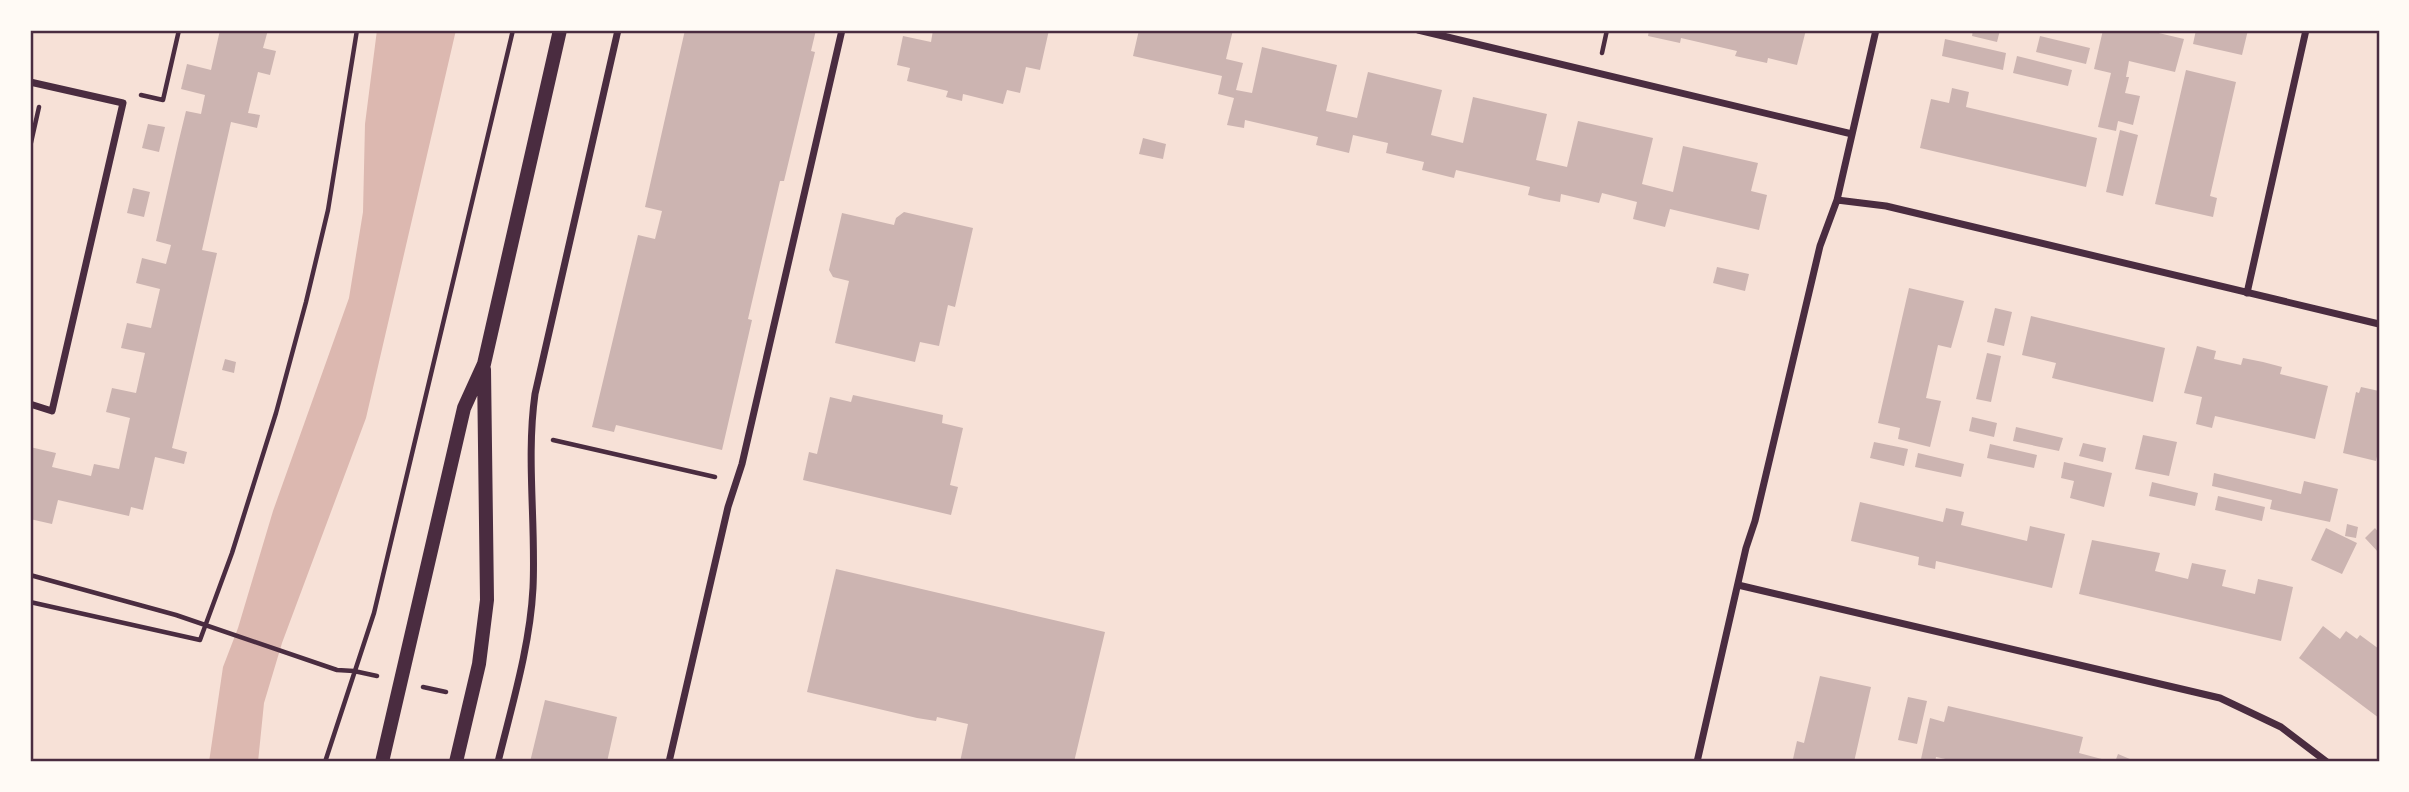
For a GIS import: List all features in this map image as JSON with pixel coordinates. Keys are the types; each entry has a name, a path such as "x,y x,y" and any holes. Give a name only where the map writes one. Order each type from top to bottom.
{"main road":[{"path":"382,762 464,408 484,364 560,30"},
{"path":"456,762 479,664 487,600 484,364"}],"street":[{"path":"498,762 526,640 533,590 531,435 540,369 618,30"},
{"path":"668,762 842,30"},
{"path":"1418,30 1852,134"},
{"path":"1697,762 1820,246 1837,201 1876,30"},
{"path":"2247,293 2306,30"},
{"path":"30,82 123,103 52,411 30,404"},
{"path":"1837,201 1886,206 2379,324"},
{"path":"1738,585 2220,698 2281,727 2327,762"}],"path":[{"path":"123,103 138,94 163,100 179,30"},
{"path":"30,601 200,640 244,514 306,302 328,210 357,30"},
{"path":"325,762 374,613 513,30"},
{"path":"30,147 45,85"},
{"path":"531,435 736,482"},
{"path":"30,575 119,599 338,670 355,671"}],"shaded area":[{"path":"377,30 456,30 366,418 282,643 264,703 258,762 209,762 223,667 238,628 273,511 349,298 363,212 365,124"}],"building":[{"path":"220,30 268,30 263,48 276,51 270,75 258,72 248,113 260,115 257,128 231,122 202,250 217,253 172,448 187,452 184,464 155,457 143,510 131,507 129,516 58,500 52,524 30,519 33,494 30,493 30,447 56,453 52,467 91,476 94,464 119,469 130,418 106,412 112,388 136,393 145,353 121,348 127,323 151,328 160,289 136,283 142,258 166,264 171,245 156,241 178,144 186,111 201,114 205,95 181,89 187,64 211,70"},
{"path":"685,30 816,30 811,51 815,52 784,181 780,181 748,319 752,320 722,450 616,425 614,432 592,427 638,235 655,239 662,211 645,207"},
{"path":"933,30 1049,30 1040,70 1026,67 1020,93 1007,90 1003,104 963,94 962,101 946,97 948,91 907,81 910,68 897,65 903,36 931,42"},
{"path":"1139,30 1233,30 1226,59 1243,63 1236,90 1252,93 1262,47 1337,65 1326,111 1357,118 1368,72 1442,90 1431,135 1463,143 1473,97 1547,114 1536,160 1567,167 1578,121 1653,138 1642,184 1673,192 1683,146 1758,163 1751,191 1767,195 1759,230 1670,209 1665,227 1633,219 1637,202 1602,193 1599,203 1561,194 1560,202 1528,195 1530,187 1456,170 1454,178 1422,170 1424,162 1386,153 1388,143 1353,135 1349,153 1316,145 1318,137 1245,120 1244,128 1227,125 1234,98 1218,94 1222,76 1133,56"},
{"path":"1649,30 1806,30 1797,65 1768,58 1767,63 1735,56 1737,51 1681,38 1680,43 1648,36"},
{"path":"1973,30 2000,30 1997,42 1972,36"},
{"path":"2103,30 2146,30 2184,39 2175,72 2129,61 2125,93 2140,96 2133,125 2118,121 2116,131 2098,127 2111,73 2094,69"},
{"path":"2196,30 2248,30 2242,55 2193,44"},
{"path":"2040,36 2090,48 2086,64 2036,52"},
{"path":"1945,39 2006,53 2003,70 1942,56"},
{"path":"2017,56 2072,70 2068,86 2013,73"},
{"path":"2186,70 2236,82 2210,196 2217,198 2213,217 2155,204"},
{"path":"1952,88 1969,92 1966,107 2097,138 2086,187 1920,148 1931,99 1949,103"},
{"path":"148,124 165,127 159,152 142,148"},
{"path":"2120,130 2138,135 2123,196 2106,192"},
{"path":"1143,138 1166,144 1163,159 1139,154"},
{"path":"133,188 150,192 144,217 127,213"},
{"path":"904,212 973,228 955,307 948,305 939,346 920,342 915,362 835,343 849,281 833,277 829,270 842,213 894,225 896,218"},
{"path":"1717,267 1749,274 1745,291 1713,283"},
{"path":"1909,288 1964,301 1951,348 1938,345 1926,398 1941,401 1930,447 1898,439 1900,428 1878,423"},
{"path":"1995,308 2012,312 2004,346 1987,342"},
{"path":"2031,316 2165,348 2153,402 2052,378 2056,363 2022,355"},
{"path":"2197,346 2216,351 2214,359 2241,365 2243,358 2263,362 2282,367 2280,374 2328,386 2315,439 2215,416 2212,428 2196,424 2202,397 2184,393"},
{"path":"1987,353 2001,356 1991,402 1976,399"},
{"path":"225,359 236,362 234,373 222,370"},
{"path":"2361,387 2379,391 2379,447 2376,461 2343,453 2356,392 2359,393"},
{"path":"853,395 943,415 942,423 963,428 950,485 958,487 951,515 803,480 809,452 817,454 830,397 851,402"},
{"path":"1972,417 1997,423 1994,437 1969,431"},
{"path":"2016,427 2063,438 2059,451 2013,441"},
{"path":"2143,435 2177,442 2169,476 2135,469"},
{"path":"1874,442 1908,449 1904,466 1870,458"},
{"path":"2083,443 2106,448 2103,462 2079,456"},
{"path":"1990,444 2037,455 2034,468 1987,458"},
{"path":"1918,453 1964,464 1961,477 1915,467"},
{"path":"2064,462 2112,473 2104,507 2070,498 2074,481 2061,478"},
{"path":"2214,473 2301,494 2304,481 2338,489 2330,522 2270,509 2272,500 2212,486"},
{"path":"2152,482 2198,493 2195,506 2149,496"},
{"path":"2218,496 2265,507 2262,521 2215,510"},
{"path":"1860,502 1943,522 1946,508 1964,512 1961,525 2027,541 2030,526 2065,534 2052,588 1936,561 1935,569 1918,565 1919,557 1851,541"},
{"path":"2347,524 2358,527 2356,538 2345,536"},
{"path":"2326,528 2357,543 2342,574 2311,560"},
{"path":"2375,528 2379,533 2379,553 2365,538"},
{"path":"2092,540 2160,553 2155,571 2188,579 2192,563 2226,570 2222,586 2255,594 2258,579 2293,587 2281,641 2079,594"},
{"path":"836,569 1105,632 1074,762 960,762 968,724 937,717 936,721 917,718 807,692"},
{"path":"2323,626 2340,639 2346,631 2357,639 2360,635 2379,649 2379,718 2299,658"},
{"path":"1820,676 1871,687 1854,762 1799,762 1800,760 1793,759 1797,741 1804,743"},
{"path":"1908,697 1927,701 1917,744 1898,740"},
{"path":"545,700 617,717 607,762 530,762"},
{"path":"1948,706 2083,737 2079,753 2113,762 1960,762 1936,757 1935,762 1921,759 1930,718 1944,722"},
{"path":"2118,754 2137,762 2115,762"}]}
